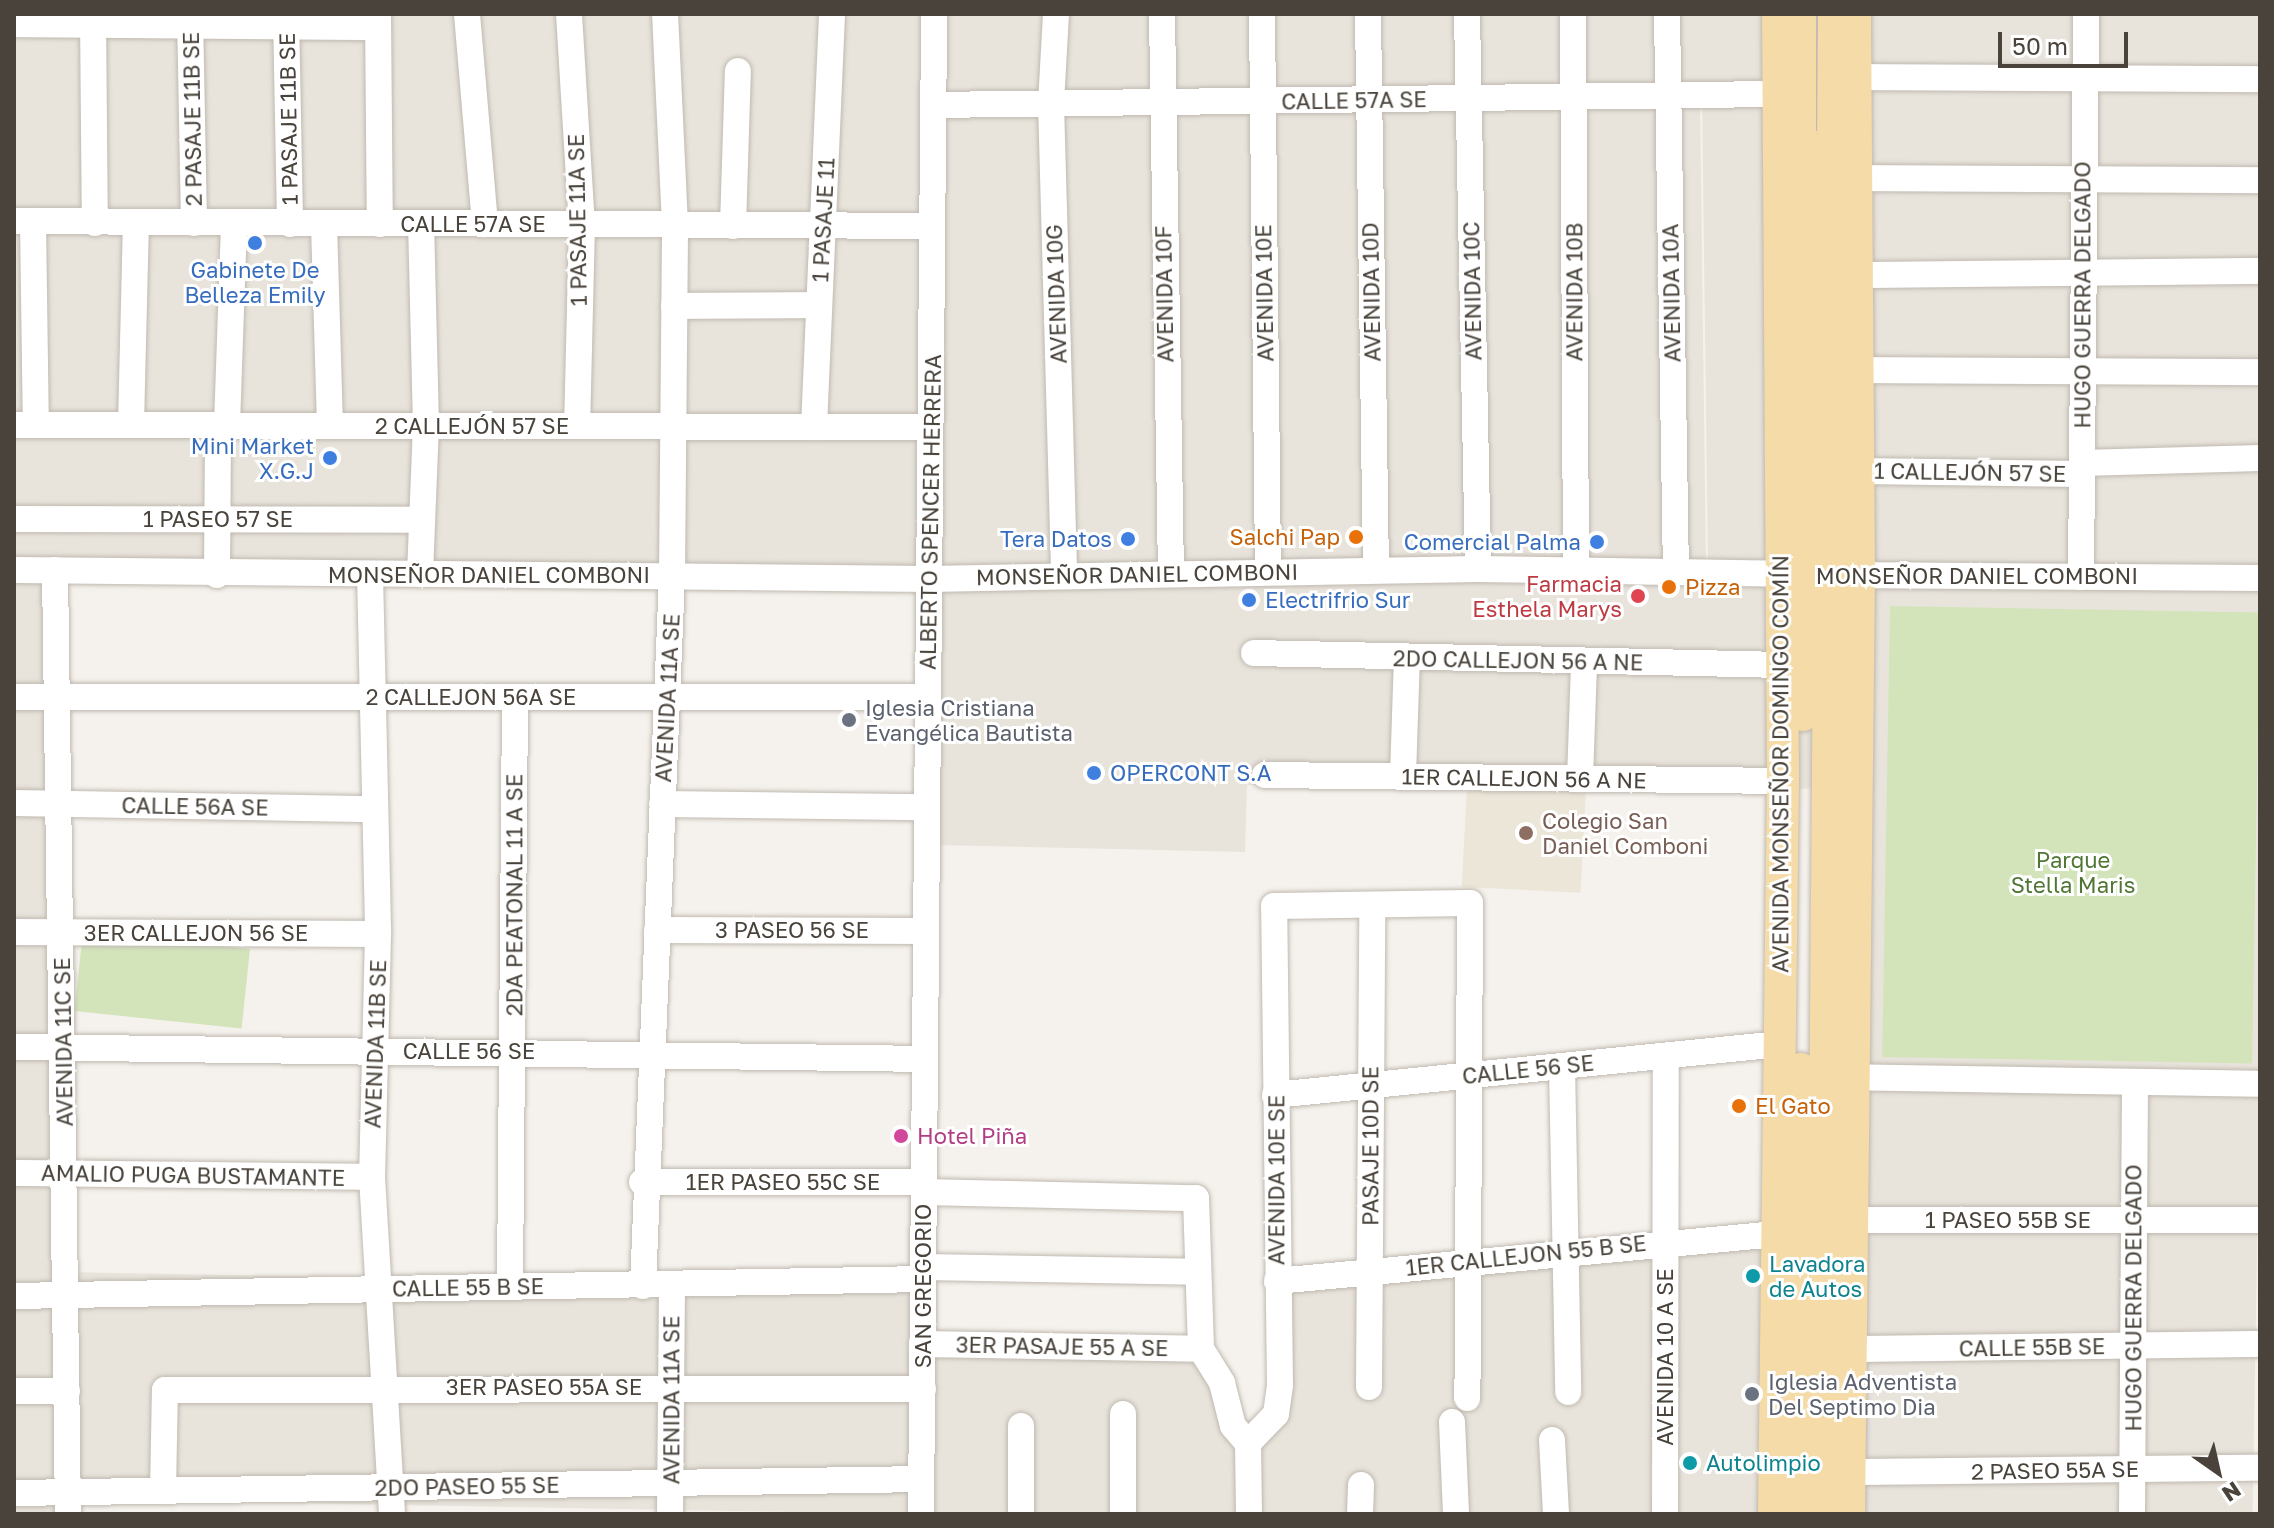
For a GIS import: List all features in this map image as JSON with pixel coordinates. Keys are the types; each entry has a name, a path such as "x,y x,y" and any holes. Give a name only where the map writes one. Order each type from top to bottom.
{"main road":[{"name":"AVENIDA MONSEÑOR DOMINGO COMÍN","path":"1778,14 1775,94 1818,574"},
{"name":"AVENIDA MONSEÑOR DOMINGO COMÍN","path":"1800,14 1818,574 1839,1078 1852,1220 1849,1514"},
{"name":"AVENIDA MONSEÑOR DOMINGO COMÍN","path":"1798,1514 1818,574 1834,14"},
{"name":"AVENIDA MONSEÑOR DOMINGO COMÍN","path":"1774,1514 1783,781 1781,665 1859,471 1855,14"},
{"name":"AVENIDA MONSEÑOR DOMINGO COMÍN","path":"1822,1514 1839,1078"}],"street":[{"path":"467,14 485,224"},
{"name":"1 PASAJE 11A SE","path":"569,14 582,225 577,426"},
{"name":"AVENIDA 11A SE","path":"643,1286 642,1182 657,930 672,576 675,225 665,14"},
{"name":"1 PASAJE 11","path":"814,427 832,14"},
{"name":"ALBERTO SPENCER HERRERA","path":"925,1059 934,14"},
{"name":"AVENIDA 10G","path":"1056,14 1051,103 1064,574"},
{"name":"AVENIDA 10F","path":"1162,14 1160,102 1171,574"},
{"name":"AVENIDA 10E","path":"1262,14 1268,572"},
{"name":"AVENIDA 10D","path":"1368,14 1376,570"},
{"name":"AVENIDA 10C","path":"1467,14 1478,569"},
{"name":"AVENIDA 10B","path":"1573,14 1576,570"},
{"name":"AVENIDA 10A","path":"1667,14 1676,572"},
{"name":"HUGO GUERRA DELGADO","path":"2081,577 2081,185 2086,14"},
{"path":"93,19 95,223"},
{"path":"14,24 93,19 378,21 380,224"},
{"name":"2 PASAJE 11B SE","path":"190,20 194,223"},
{"name":"1 PASAJE 11B SE","path":"286,20 290,224"},
{"path":"733,226 738,71"},
{"path":"1856,77 2085,75 2260,79"},
{"name":"CALLE 57A SE","path":"933,105 1775,94"},
{"path":"1856,178 2081,185 2260,180"},
{"path":"24,221 25,425"},
{"name":"CALLE 57A SE","path":"24,221 932,226"},
{"path":"131,425 136,223"},
{"name":"2 PASAJE 11B SE","path":"217,575 217,518 234,223"},
{"name":"1 PASAJE 11B SE","path":"324,224 330,426"},
{"path":"420,574 426,426 421,224"},
{"path":"1857,275 2082,278 2260,271"},
{"path":"674,306 819,305"},
{"path":"1858,370 2260,372"},
{"name":"2 CALLEJÓN 57 SE","path":"25,425 930,427"},
{"path":"2082,469 2260,458"},
{"name":"1 CALLEJÓN 57 SE","path":"1859,471 2082,469"},
{"name":"1 PASEO 57 SE","path":"14,519 422,520"},
{"name":"MONSEÑOR DANIEL COMBONI","path":"14,570 217,575 929,579 1064,574 1478,569 2260,578"},
{"name":"AVENIDA 11C SE","path":"55,570 68,1503"},
{"name":"AVENIDA 11B SE","path":"370,574 378,934 372,1177 389,1387 391,1501"},
{"name":"2DO CALLEJON 56 A NE","path":"1254,653 1781,665"},
{"path":"1403,776 1407,657"},
{"path":"1580,779 1584,662"},
{"name":"2 CALLEJON 56A SE","path":"14,697 928,697"},
{"name":"2DA PEATONAL 11 A SE","path":"510,1285 515,697"},
{"name":"1ER CALLEJON 56 A NE","path":"1265,775 1783,781"},
{"name":"CALLE 56A SE","path":"14,803 375,809"},
{"path":"662,804 926,807"},
{"path":"1372,906 1470,903 1467,1398"},
{"name":"AVENIDA 10E SE","path":"1248,1443 1276,1414 1274,906 1372,906"},
{"name":"PASAJE 10D SE","path":"1369,1387 1372,906"},
{"name":"3 PASEO 56 SE","path":"657,930 926,931"},
{"name":"3ER CALLEJON 56 SE","path":"14,932 378,934"},
{"name":"CALLE 56 SE","path":"1275,1095 1780,1044"},
{"name":"CALLE 56 SE","path":"14,1047 513,1051 925,1059"},
{"name":"AVENIDA 10 A SE","path":"1665,1514 1666,1056"},
{"name":"SAN GREGORIO","path":"921,1514 925,1059"},
{"path":"1562,1066 1568,1392"},
{"path":"1839,1078 2260,1084"},
{"name":"HUGO GUERRA DELGADO","path":"2132,1514 2135,1082"},
{"name":"AMALIO PUGA BUSTAMANTE","path":"14,1173 372,1177"},
{"name":"1ER PASEO 55C SE","path":"642,1182 924,1187 1196,1198 1197,1272"},
{"name":"1 PASEO 55B SE","path":"1852,1220 2260,1220"},
{"name":"1ER CALLEJON 55 B SE","path":"1277,1281 1665,1241 1776,1234"},
{"path":"923,1273 1197,1272 1201,1349 1222,1383 1233,1426 1248,1443 1249,1514"},
{"name":"CALLE 55 B SE","path":"14,1296 510,1285 643,1286 923,1273"},
{"name":"AVENIDA 11A SE","path":"670,1514 668,1387 672,1285"},
{"name":"3ER PASAJE 55 A SE","path":"922,1344 1201,1349"},
{"name":"CALLE 55B SE","path":"1851,1349 2260,1344"},
{"name":"3ER PASEO 55A SE","path":"163,1491 165,1390 389,1387 923,1389"},
{"path":"14,1391 67,1391"},
{"path":"1123,1414 1123,1514"},
{"path":"1452,1422 1456,1514"},
{"path":"1021,1426 1021,1514"},
{"path":"1552,1440 1556,1514"},
{"name":"2 PASEO 55A SE","path":"1849,1472 2260,1468"},
{"name":"2DO PASEO 55 SE","path":"14,1493 68,1503 163,1491 391,1501 670,1482 921,1479"},
{"path":"1360,1514 1361,1485"}],"shaded area":[{"path":"14,14 657,14 669,231 668,572 14,566"},
{"path":"666,14 1772,14 1773,93 1700,94 1706,568 677,570"},
{"path":"1780,14 2260,14 2260,573 1708,570 1702,96 1777,95"},
{"path":"50,577 63,1514 14,1514 14,578"},
{"path":"1644,577 2260,584 2260,1080 1857,1074 1859,789 1247,785 1245,852 937,845 937,586"},
{"name":"Colegio San Daniel Comboni","path":"1467,783 1586,789 1581,893 1462,887"},
{"path":"1858,1082 2260,1089 2253,1514 1850,1514"},
{"path":"1771,1241 1769,1514 1252,1514 1252,1445 1280,1416 1284,1285"},
{"path":"75,1272 914,1287 910,1514 71,1499"},
{"path":"929,1349 1198,1357 1241,1446 1241,1514 928,1514"}],"green space":[{"name":"Parque Stella Maris","path":"1890,606 2260,612 2252,1063 1882,1057"},
{"path":"83,931 250,949 242,1029 75,1011"}],"place":[{"name":"Gabinete De Belleza Emily","path":"255,243"},
{"name":"Mini Market X.G.J","path":"330,458"},
{"name":"Salchi Pap","path":"1356,537"},
{"name":"Tera Datos","path":"1128,539"},
{"name":"Comercial Palma","path":"1597,542"},
{"name":"Pizza","path":"1669,587"},
{"name":"Farmacia Esthela Marys","path":"1638,596"},
{"name":"Electrifrio Sur","path":"1249,600"},
{"name":"Iglesia Cristiana Evangélica Bautista","path":"849,720"},
{"name":"OPERCONT S.A","path":"1094,773"},
{"name":"Colegio San Daniel Comboni","path":"1526,833"},
{"name":"El Gato","path":"1739,1106"},
{"name":"Hotel Piña","path":"901,1136"},
{"name":"Lavadora de Autos","path":"1753,1276"},
{"name":"Iglesia Adventista Del Septimo Dia","path":"1752,1394"},
{"name":"Autolimpio","path":"1690,1463"}]}
